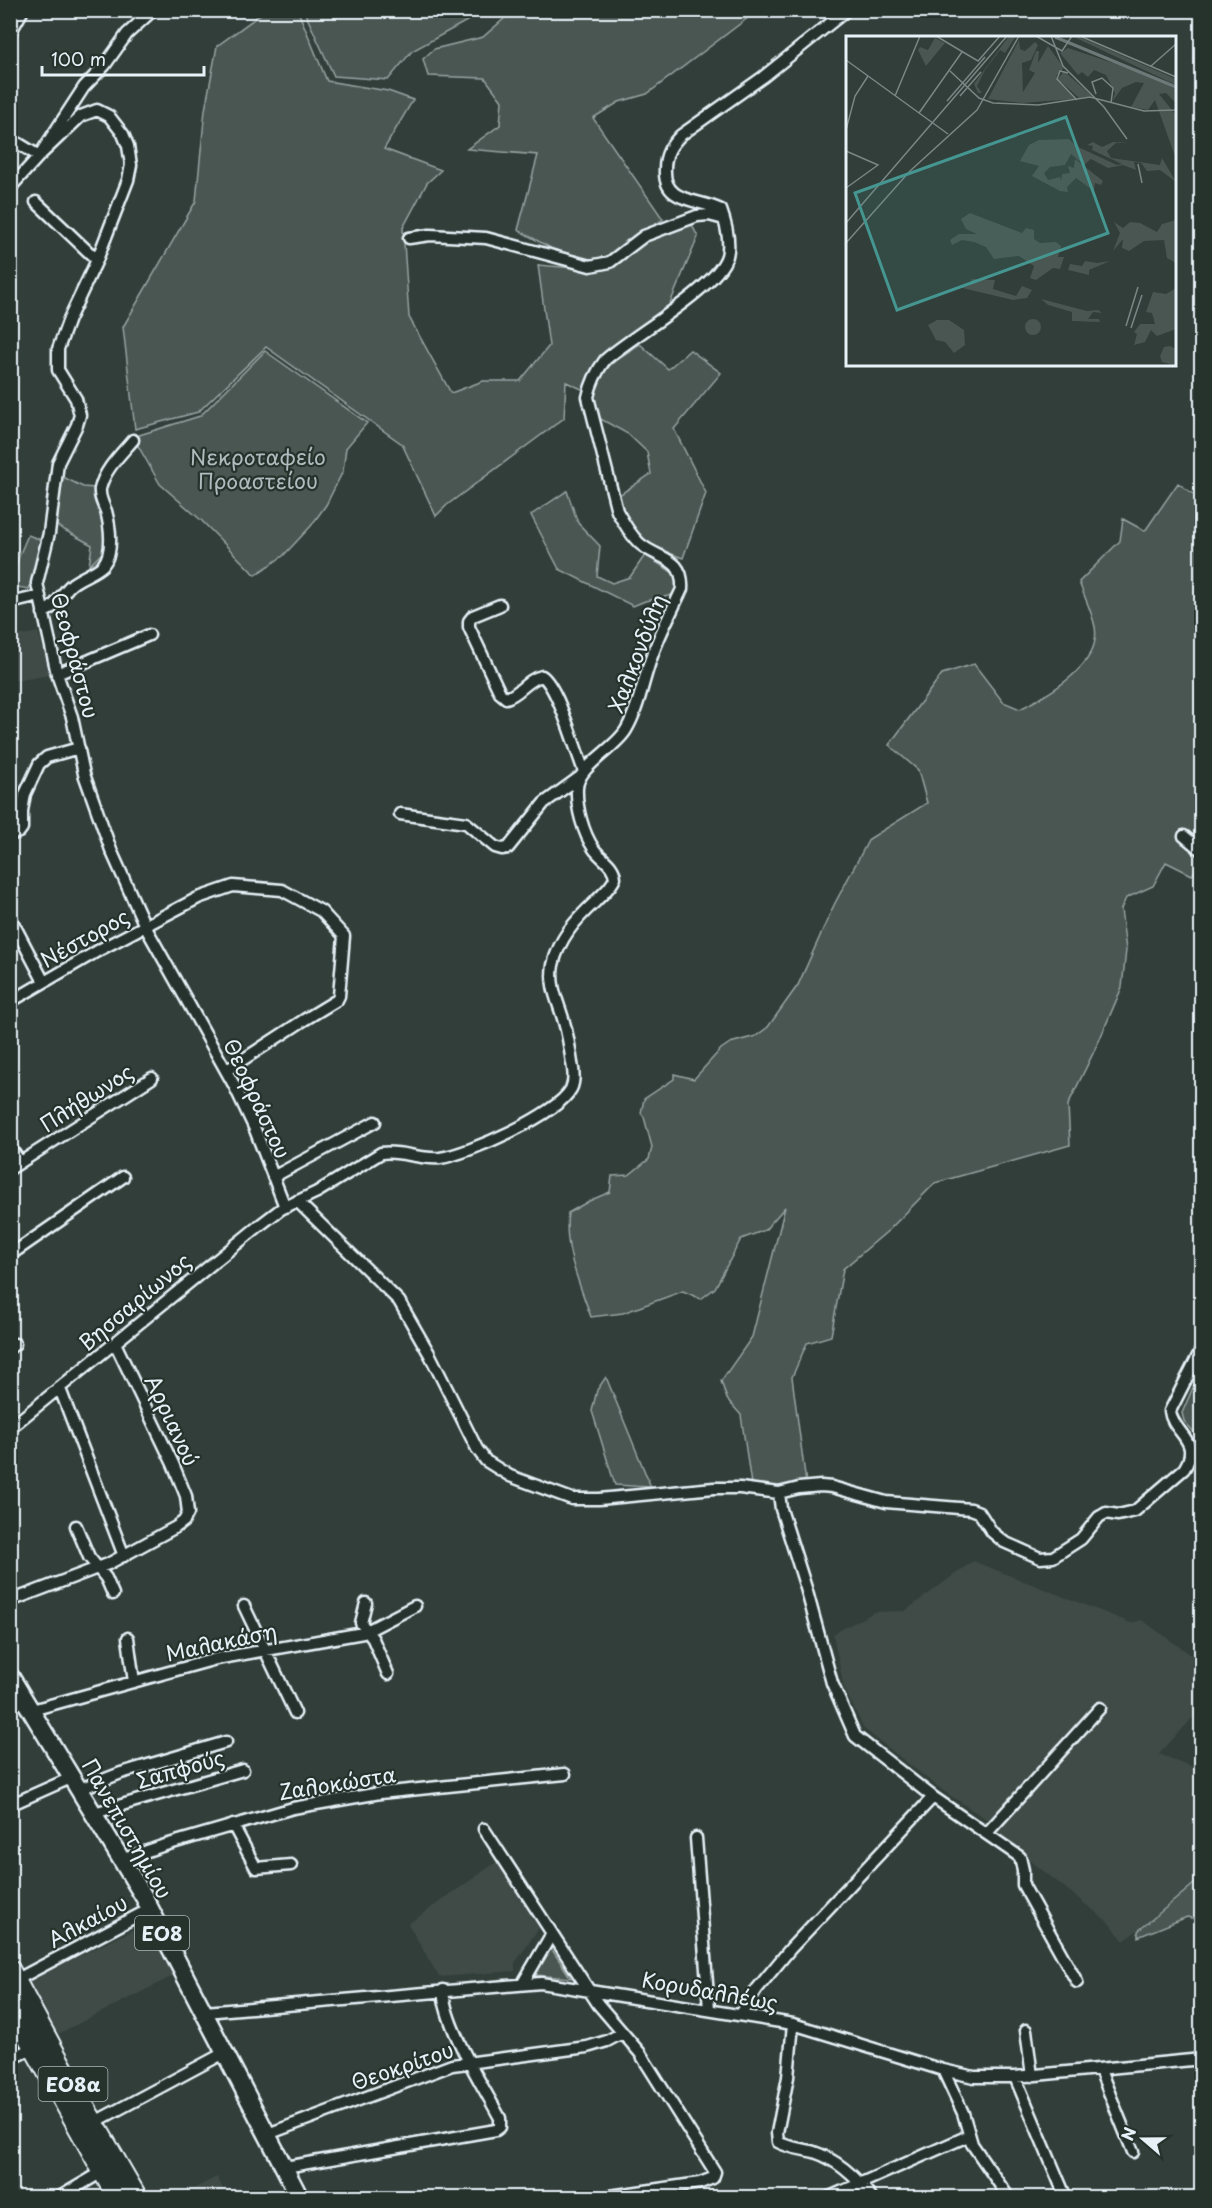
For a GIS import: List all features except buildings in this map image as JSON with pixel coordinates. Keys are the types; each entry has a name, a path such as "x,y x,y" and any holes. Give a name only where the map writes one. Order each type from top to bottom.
{"highway":[{"name":"ΕΟ8α","path":"12,1977 138,2198"},
{"name":"ΕΟ8α","path":"10,2006 117,2198"}],"main road":[{"name":"Πανεπιστημίου","path":"10,1676 77,1783 150,1909 300,2198"}],"street":[{"path":"10,33 23,10"},
{"path":"10,188 39,156 84,87 105,65 127,33 153,10"},
{"path":"724,219 721,210 712,205 683,198 667,186 665,177 667,153 681,135 763,77 847,10"},
{"name":"Θεοφράστου","path":"39,156 81,116 97,110 109,116 123,134 128,146 130,165 128,180 97,260 69,319 57,356 59,375 76,399 80,415 58,463 49,532 37,578 57,674 72,717 87,783 107,842 145,926 227,1070 254,1127 285,1207"},
{"path":"10,135 16,142 39,156"},
{"path":"36,202 97,260"},
{"path":"409,238 430,235 486,238 590,266 610,262 644,236 697,216 709,215 724,219"},
{"name":"Χαλκονδύλη","path":"400,814 466,823 495,847 508,848 544,803 607,752 627,729 657,643 682,589 682,582 676,566 640,543 617,511 588,397 596,372 605,360 698,291 718,269 726,257 728,245 724,219"},
{"path":"43,613 50,609 74,583 102,566 107,558 110,539 100,494 101,487 112,465 134,440"},
{"path":"10,603 40,596"},
{"path":"285,1207 325,1188 381,1153 442,1157 501,1136 549,1111 562,1101 574,1080 564,1022 552,987 553,966 564,937 583,913 610,887 615,874 611,866 594,848 584,826 577,798 577,786 582,774 554,693 547,680 542,676 535,677 513,696 506,698 500,693 469,627 469,621 473,616 500,605"},
{"path":"57,674 149,635"},
{"path":"10,835 19,832 22,828 25,794 39,764 46,757 79,748"},
{"path":"1184,837 1202,851"},
{"name":"Νέστορος","path":"10,1002 198,898 233,886 282,890 321,911 344,936 342,978 337,1000 227,1070"},
{"path":"10,916 44,982"},
{"name":"Πλήθωνος","path":"10,1169 152,1078"},
{"path":"273,1177 375,1122"},
{"path":"10,1147 20,1162"},
{"path":"10,1255 123,1177"},
{"path":"297,1201 399,1301 430,1354 482,1457 497,1469 572,1499 599,1499 722,1488 779,1492 827,1486 886,1502 971,1509 979,1512 992,1532 1004,1542 1040,1558 1053,1557 1081,1539 1099,1517 1106,1513 1118,1515 1135,1511 1184,1469 1189,1459 1189,1445 1170,1411 1202,1348"},
{"name":"Βησσαρίωνος","path":"10,1428 199,1273 285,1207"},
{"name":"Αρριανού","path":"115,1343 173,1464 186,1496 188,1508 187,1516 176,1527 124,1556"},
{"path":"10,1601 97,1569 124,1556 60,1389"},
{"path":"779,1492 783,1518 804,1581 832,1683 855,1736 933,1797 1020,1857 1023,1885 1077,1983"},
{"path":"76,1526 89,1557 106,1578 114,1594"},
{"path":"366,1603 361,1623 368,1631 388,1674"},
{"path":"244,1606 295,1713"},
{"name":"Μαλακάση","path":"32,1710 207,1661 354,1635 368,1631 415,1606"},
{"path":"128,1638 134,1682"},
{"path":"987,1833 1100,1708"},
{"path":"10,1805 77,1783 226,1742"},
{"name":"Σαπφούς","path":"94,1813 243,1770"},
{"name":"Ζαλοκώστα","path":"121,1860 281,1810 351,1798 501,1779 565,1774"},
{"path":"741,2014 757,1989 791,1948 933,1797"},
{"path":"233,1825 256,1868 291,1865"},
{"path":"484,1829 588,1989 640,2053 712,2164 715,2174 709,2180 700,2183 596,2198"},
{"path":"696,1838 709,2009"},
{"name":"Αλκαίου","path":"12,1977 150,1909"},
{"path":"523,1983 552,1935"},
{"name":"Κορυδαλλέως","path":"205,2012 523,1983 552,1984 793,2024 974,2078 1032,2076 1202,2059"},
{"path":"285,2167 498,2129 501,2124 500,2118 448,2014 443,1990"},
{"path":"793,2024 788,2077 777,2141 832,2160 861,2183 872,2198"},
{"path":"1026,2030 1032,2076"},
{"name":"Θεοκρίτου","path":"268,2134 446,2067 587,2047 608,2041 622,2033"},
{"path":"10,2059 33,2048"},
{"path":"95,2122 226,2052"},
{"path":"943,2070 963,2113 968,2136 978,2155 1009,2198"},
{"path":"1100,2070 1133,2152"},
{"path":"1015,2077 1066,2198"},
{"path":"827,2198 968,2136"},
{"path":"58,2198 102,2172"}],"shaded area":[{"path":"38,632 51,675 11,681 11,637"},
{"path":"973,1561 1131,1623 1142,1620 1201,1662 1201,1709 1159,1754 1201,1770 1201,1837 1196,1838 1201,1853 1201,1878 1124,1941 1108,1922 994,1832 1104,1711 1094,1703 989,1821 942,1790 864,1729 844,1688 833,1634 874,1612 905,1611"},
{"path":"498,1861 539,1928 515,1963 515,1971 439,1977 408,1924"},
{"path":"146,1924 175,1975 56,2035 29,1980"},
{"path":"217,2177 227,2197 177,2197"}],"green space":[{"path":"308,10 485,11 412,51 388,80 334,76 305,13"},
{"path":"265,11 298,11 327,81 388,91 413,100 384,149 441,170 427,183 403,228 409,317 451,393 483,381 520,381 549,346 538,265 597,270 612,264 647,238 691,223 698,237 668,308 617,345 597,363 584,390 566,382 564,418 447,505 436,516 402,444 266,347 198,412 135,429 123,327 196,201 205,110 217,46"},
{"path":"513,11 757,11 647,94 619,102 593,118 663,219 614,255 576,262 518,230 538,155 467,149 500,125 502,101 485,78 428,76 423,59 434,49 483,37"},
{"path":"640,344 668,369 690,350 721,373 674,429 706,493 683,558 649,546 631,525 616,497 651,474 647,452 628,434 597,417 594,403 598,381 604,373 611,365"},
{"name":"Νεκροταφείο Προαστείου","path":"265,351 367,423 346,448 343,471 326,505 311,526 283,556 255,575 202,521 160,484 133,437 200,416"},
{"path":"61,476 83,487 95,488 104,525 104,551 89,566 92,545 57,526"},
{"path":"1178,483 1201,500 1201,864 1192,875 1166,862 1153,886 1126,898 1121,909 1126,950 1122,987 1068,1105 1070,1145 935,1183 890,1229 843,1269 831,1336 807,1343 792,1377 806,1483 773,1487 751,1484 741,1415 727,1399 721,1381 752,1337 785,1207 765,1230 741,1239 715,1288 701,1299 683,1291 623,1313 591,1317 570,1253 568,1213 610,1192 612,1176 629,1175 649,1159 652,1147 641,1113 644,1099 674,1079 674,1074 694,1079 721,1049 730,1043 756,1036 768,1027 798,985 834,905 869,839 927,803 918,770 889,745 942,674 974,664 1003,702 1020,709 1045,696 1071,677 1090,654 1095,641 1094,621 1079,582 1120,541 1123,519 1145,531"},
{"path":"567,491 578,523 600,546 597,576 612,583 630,577 645,555 675,574 678,579 677,594 633,606 559,569 531,515"},
{"path":"28,535 41,540 29,589 11,586 19,556"},
{"path":"1201,1369 1202,1440 1184,1421 1182,1413"},
{"path":"606,1377 651,1487 615,1485 592,1411 597,1390"},
{"path":"1201,1878 1201,1920 1187,1917 1138,1937 1138,1931"},
{"path":"551,1948 571,1978 534,1975"}]}
